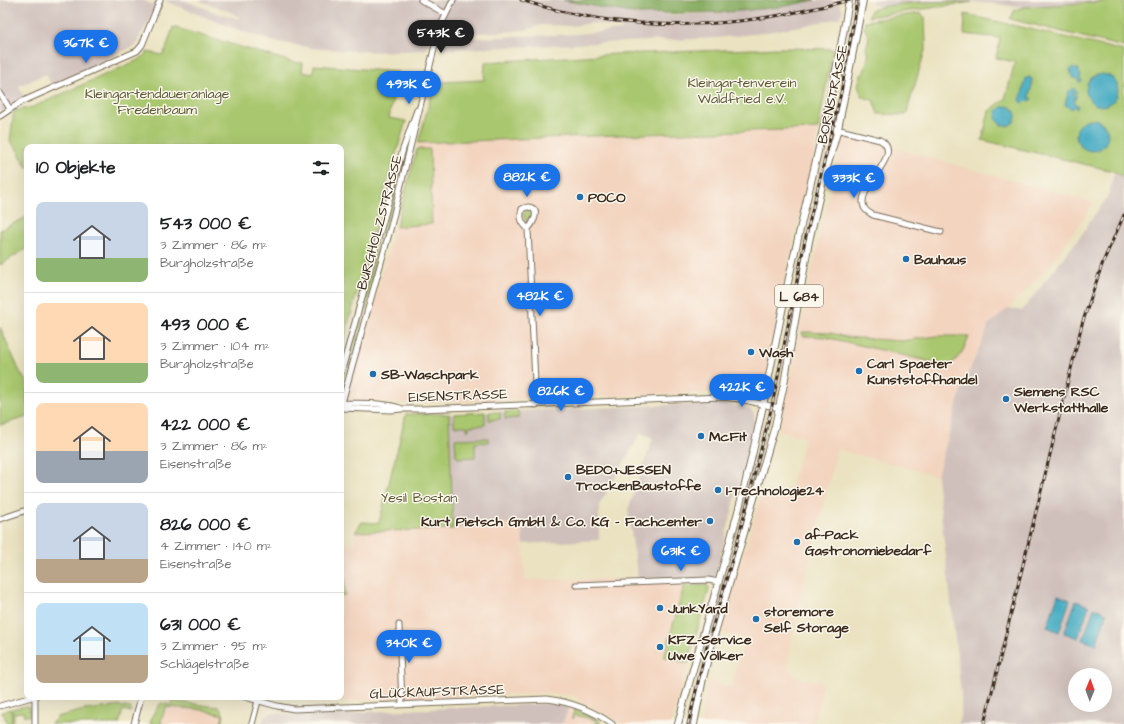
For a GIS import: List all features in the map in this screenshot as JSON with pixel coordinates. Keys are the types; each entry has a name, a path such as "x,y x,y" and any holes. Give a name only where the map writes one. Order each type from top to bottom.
{"main road":[{"name":"BORNSTRASSE","path":"678,724 738,513 764,404 785,293 824,126 849,0"},
{"name":"BORNSTRASSE","path":"694,724 710,650 775,426 810,241 822,185 838,129 863,3"}],"street":[{"path":"0,116 22,102 137,51 142,44 160,0"},
{"path":"421,0 446,14"},
{"name":"BURGHOLZSTRASSE","path":"344,363 424,90 435,45 446,14 453,0"},
{"path":"0,93 10,109"},
{"name":"BURGHOLZSTRASSE","path":"344,394 382,261 413,126"},
{"path":"824,126 884,142 887,148 887,157 864,195 863,204 867,211 873,215 941,232"},
{"path":"528,229 536,405"},
{"name":"EISENSTRASSE","path":"344,405 382,405 401,409 436,409 722,397 740,399 779,408"},
{"path":"0,519 24,511"},
{"path":"576,585 708,580 719,582"},
{"path":"399,625 402,704"},
{"name":"GLÜCKAUFSTRASSE","path":"262,700 277,706 294,709 547,699 580,706 612,724"},
{"path":"0,706 24,700"},
{"path":"34,700 34,724"},
{"path":"134,724 140,700"},
{"path":"252,724 259,700"}],"shaded area":[{"path":"0,0 143,0 154,4 156,0 160,0 154,14 136,45 52,87 46,74 19,86 25,100 0,113"},
{"path":"183,0 220,14 241,19 231,12 198,0 563,0 639,14 673,15 722,13 772,8 821,0 838,0 843,11 839,18 762,33 716,38 442,50 444,39 578,34 622,30 622,28 593,23 572,26 542,25 526,30 427,35 430,39 426,50 369,52 312,48 272,41 230,27 165,1"},
{"path":"872,0 1114,0 1024,7 972,2 921,3 881,7 872,4"},
{"path":"818,129 783,285 763,391 411,403 346,401 418,143"},
{"path":"843,134 1094,203 1051,264 1009,308 987,326 988,328 967,376 965,376 937,476 837,449 800,600 789,654 788,667 795,677 821,682 821,696 813,724 701,724 708,680 731,687 745,639 721,632 762,492 788,498 805,438 779,430 786,404 806,297"},
{"path":"1115,172 1124,177 1124,724 958,724 961,713 961,693 937,476 965,376 967,376 988,328 987,326 1009,308 1022,311 1086,229 1086,226 1107,198"},
{"path":"720,403 749,408 754,414 754,425 715,577 638,579 628,510 653,438 641,433 599,505 599,540 523,544 522,522 453,529 449,414"},
{"path":"522,522 525,580 687,578 664,656 688,663 670,724 624,724 571,695 537,693 323,702 323,700 344,700 344,545 355,545 355,532 453,529"},
{"path":"557,704 569,708 562,724 262,724 264,717 271,713 293,715"},
{"path":"166,707 197,709 223,715 221,724 161,724"},
{"path":"569,708 576,709 604,724 562,724"}],"green space":[{"path":"563,0 815,0 781,7 729,12 639,14"},
{"path":"1124,0 1124,47 1010,19 1015,10 1024,7"},
{"path":"972,2 868,17 871,10 908,3"},
{"path":"921,13 925,17 926,47 906,115 878,114 873,100 862,97 858,85 861,75 864,72 869,53 866,49 869,37 864,28 865,21"},
{"path":"965,14 1124,51 1124,177 1113,171 982,140 989,111 1005,99 1015,62 996,58 1000,38 964,34","holes":["1095,75 1117,84 1117,95 1095,103 1089,97 1088,93 1089,81","1074,88 1073,94 1077,97 1073,98 1075,104 1078,105 1076,109 1075,105 1065,105","1004,107 1010,108 1015,116 1013,122 999,109","1089,119 1095,120 1104,125 1107,134 1104,143 1100,148 1080,125"]},
{"name":"Kleingartendaueranlage Fredenbaum","path":"173,27 292,62 303,63 302,72 313,74 314,65 398,72 389,118 406,121 383,196 344,339 344,144 24,144 24,162 18,151 10,141 14,111 33,107 140,59 148,52 162,55 166,49"},
{"name":"Kleingartenverein Waldfried e.V.","path":"780,48 833,49 818,129 418,143 434,86 441,82 484,80 485,62 617,54"},
{"path":"417,149 430,149 432,224 396,227"},
{"path":"401,164 404,165 344,389 344,370"},
{"path":"526,210 530,211 532,214 528,224 523,215"},
{"path":"24,218 24,250 0,265 0,230"},
{"path":"0,327 24,378 24,418 0,425"},
{"path":"802,332 831,333 846,337 901,341 937,336 969,336 961,353 948,366 825,337 803,336"},
{"path":"518,411 519,418 505,419 505,412"},
{"path":"485,412 485,425 469,426 469,430 467,430 467,426 454,426 454,414"},
{"path":"489,412 500,412 500,419 489,420"},
{"name":"Yesil Bostan","path":"406,414 449,414 453,529 355,532 362,522 379,523"},
{"path":"488,438 488,442 475,443 475,457 458,458 456,455 455,439"},
{"path":"344,577 345,577 344,595"},
{"path":"706,585 709,589 688,663 664,657 684,586"},
{"path":"170,701 219,707 224,715 222,724 223,715 197,709 166,707 161,721 162,724 150,724 153,714 161,703 173,705"},
{"path":"25,706 29,707 30,716 24,716 23,712 14,713 14,720 12,720 12,709"},
{"path":"120,706 131,708 131,712 123,710 119,724 51,724 57,717 84,710"},
{"path":"11,709 12,724 8,724 3,713 0,713"},
{"path":"575,709 599,720 600,724 595,724 596,720 575,715 573,719 572,717"}],"water":[{"path":"1073,67 1075,69 1079,69 1079,73 1081,75 1080,78 1082,80 1081,82 1079,82 1078,79 1073,78 1070,70"},
{"path":"1102,74 1113,79 1118,90 1113,101 1102,106 1091,101 1086,90 1091,79"},
{"path":"1030,77 1032,79 1032,85 1029,97 1032,100 1027,100 1024,103 1020,101 1026,78"},
{"path":"1074,88 1077,93 1076,94 1074,92 1073,94 1077,96 1074,98 1075,104 1078,105 1077,109 1074,106 1072,109 1065,105 1068,92"},
{"path":"1006,106 1013,109 1016,116 1013,123 1006,126 999,123 996,116 999,109"},
{"path":"1092,119 1098,120 1105,126 1108,135 1107,141 1101,148 1092,151 1086,150 1079,144 1076,135 1077,129 1083,122"},
{"path":"1058,595 1070,600 1059,632 1047,627"},
{"path":"1076,601 1089,606 1078,638 1064,633"},
{"path":"1094,608 1107,613 1096,645 1083,640"}],"railway":[{"path":"521,0 562,12 603,19 644,23 685,24 726,22 767,17 808,10 850,0"},
{"path":"688,724 705,653 738,539 772,406 805,240 841,93 857,0"},
{"path":"984,724 1082,324 1103,262 1124,215"}],"place":[{"name":"POCO","path":"580,197"},
{"name":"Bauhaus","path":"906,259"},
{"name":"Wash","path":"751,352"},
{"name":"Carl Spaeter Kunststoffhandel","path":"859,371"},
{"name":"SB-Waschpark","path":"373,374"},
{"name":"Siemens RSC Werkstatthalle","path":"1006,399"},
{"name":"McFit","path":"701,436"},
{"name":"BEDO+JESSEN TrockenBaustoffe","path":"568,477"},
{"name":"I-Technologie24","path":"718,490"},
{"name":"Kurt Pietsch GmbH & Co. KG - Fachcenter","path":"710,521"},
{"name":"af-Pack Gastronomiebedarf","path":"797,542"},
{"name":"JunkYard","path":"660,608"},
{"name":"storemore Self Storage","path":"756,619"},
{"name":"KFZ-Service Uwe Völker","path":"660,647"}]}
